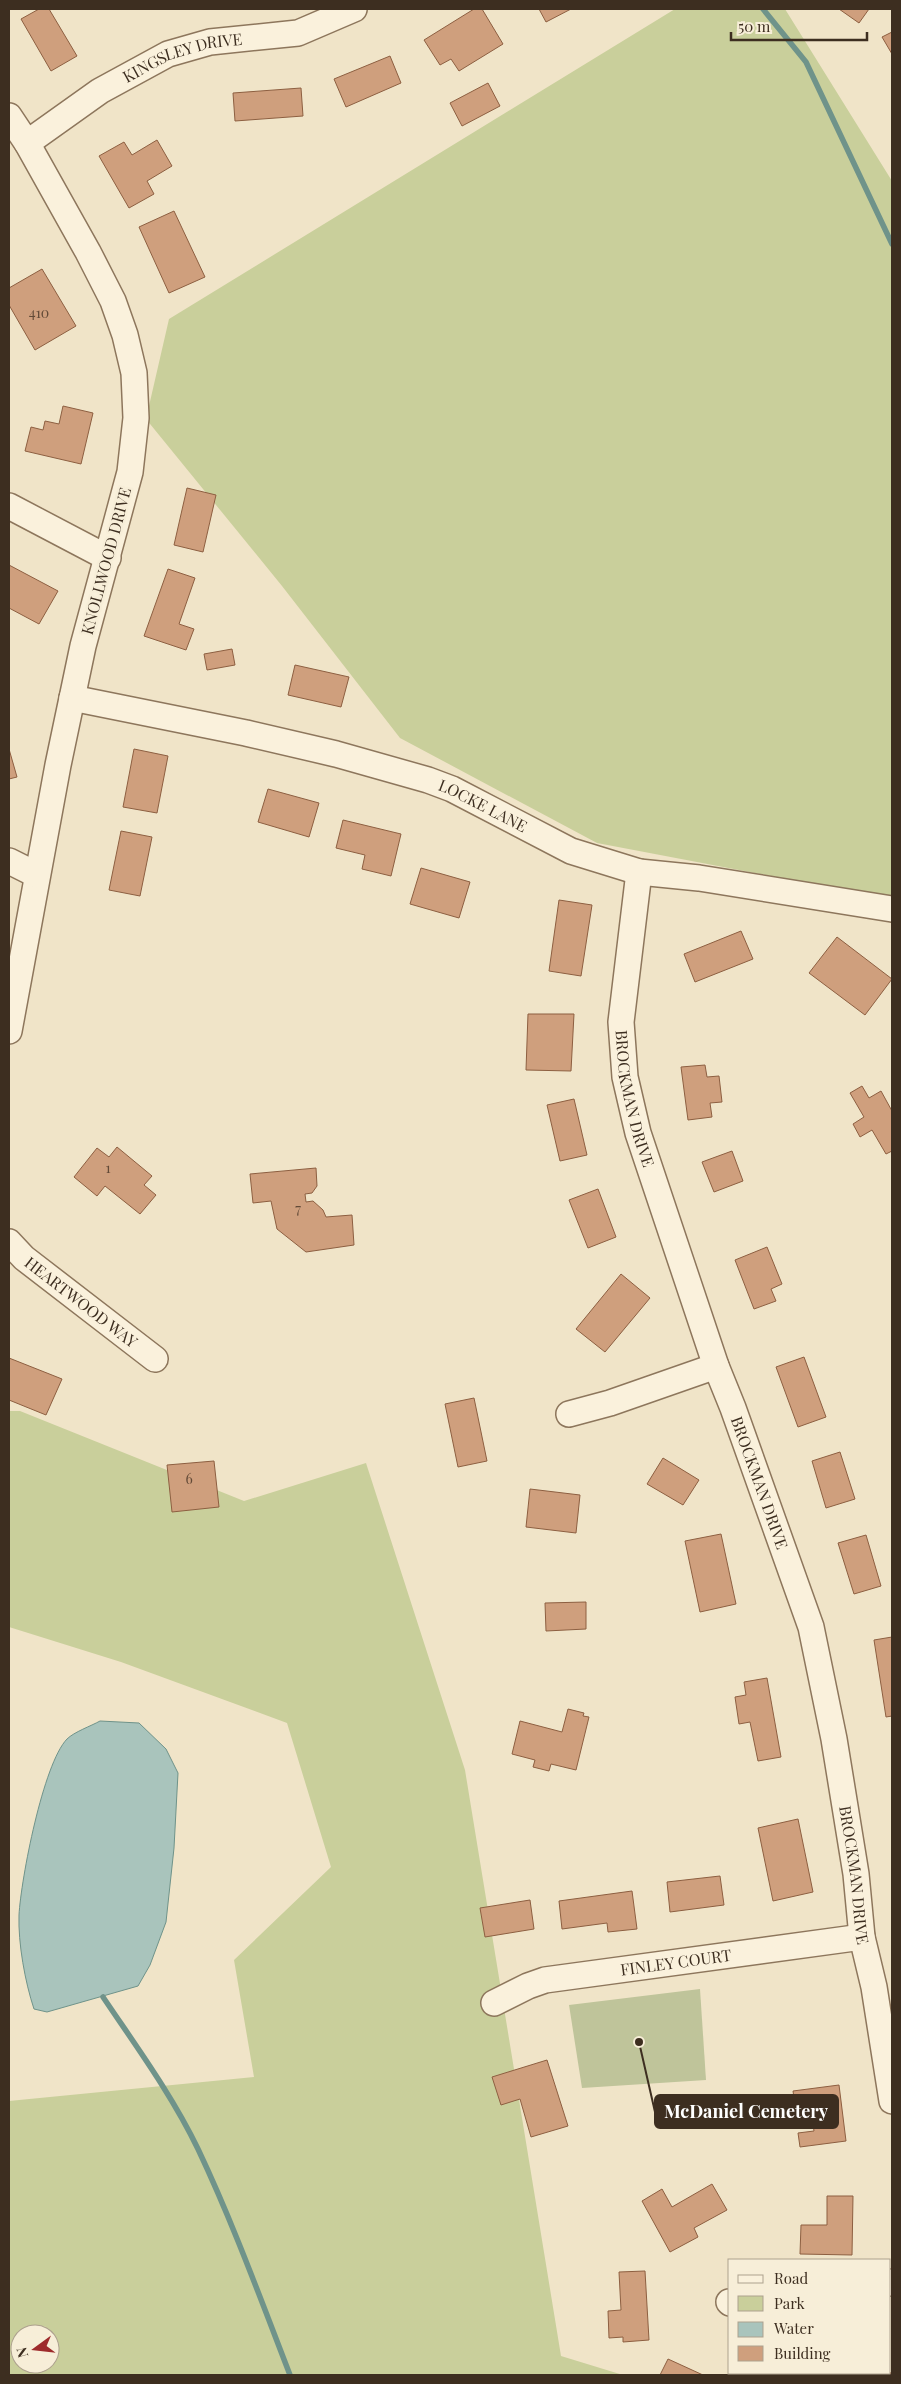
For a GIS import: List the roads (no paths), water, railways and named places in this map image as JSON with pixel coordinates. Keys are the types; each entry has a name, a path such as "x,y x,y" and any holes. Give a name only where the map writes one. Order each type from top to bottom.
{"street":[{"name":"KINGSLEY DRIVE","path":"27,143 100,91 168,54 210,42 298,33 344,11"},
{"name":"KNOLLWOOD DRIVE","path":"9,116 27,143 113,301 125,335 134,373 136,418 130,472 83,646 72,698 9,1031"},
{"path":"9,506 108,558"},
{"name":"LOCKE LANE","path":"72,698 318,750 428,780 452,789 571,850 639,872 699,878 892,908"},
{"path":"9,862 37,875"},
{"name":"BROCKMAN DRIVE","path":"639,872 621,1022 625,1077 638,1133 716,1366 734,1408 810,1627 834,1739 856,1874 862,1937 874,1987 892,2101"},
{"name":"HEARTWOOD WAY","path":"9,1242 24,1258 155,1360"},
{"path":"570,1414 610,1403 716,1366"},
{"name":"FINLEY COURT","path":"494,2003 528,1986 546,1980 862,1937"}],"water":[{"path":"100,1721 139,1723 166,1749 178,1773 174,1848 166,1922 150,1965 138,1986 47,2012 34,2009 23,1962 19,1915 24,1876 42,1796 58,1752 70,1736"}],"waterway":[{"path":"763,9 806,62 892,244"},
{"path":"103,1997 165,2090 198,2149 235,2233 290,2375"}],"place":[{"name":"McDaniel Cemetery","path":"639,2042"}]}
